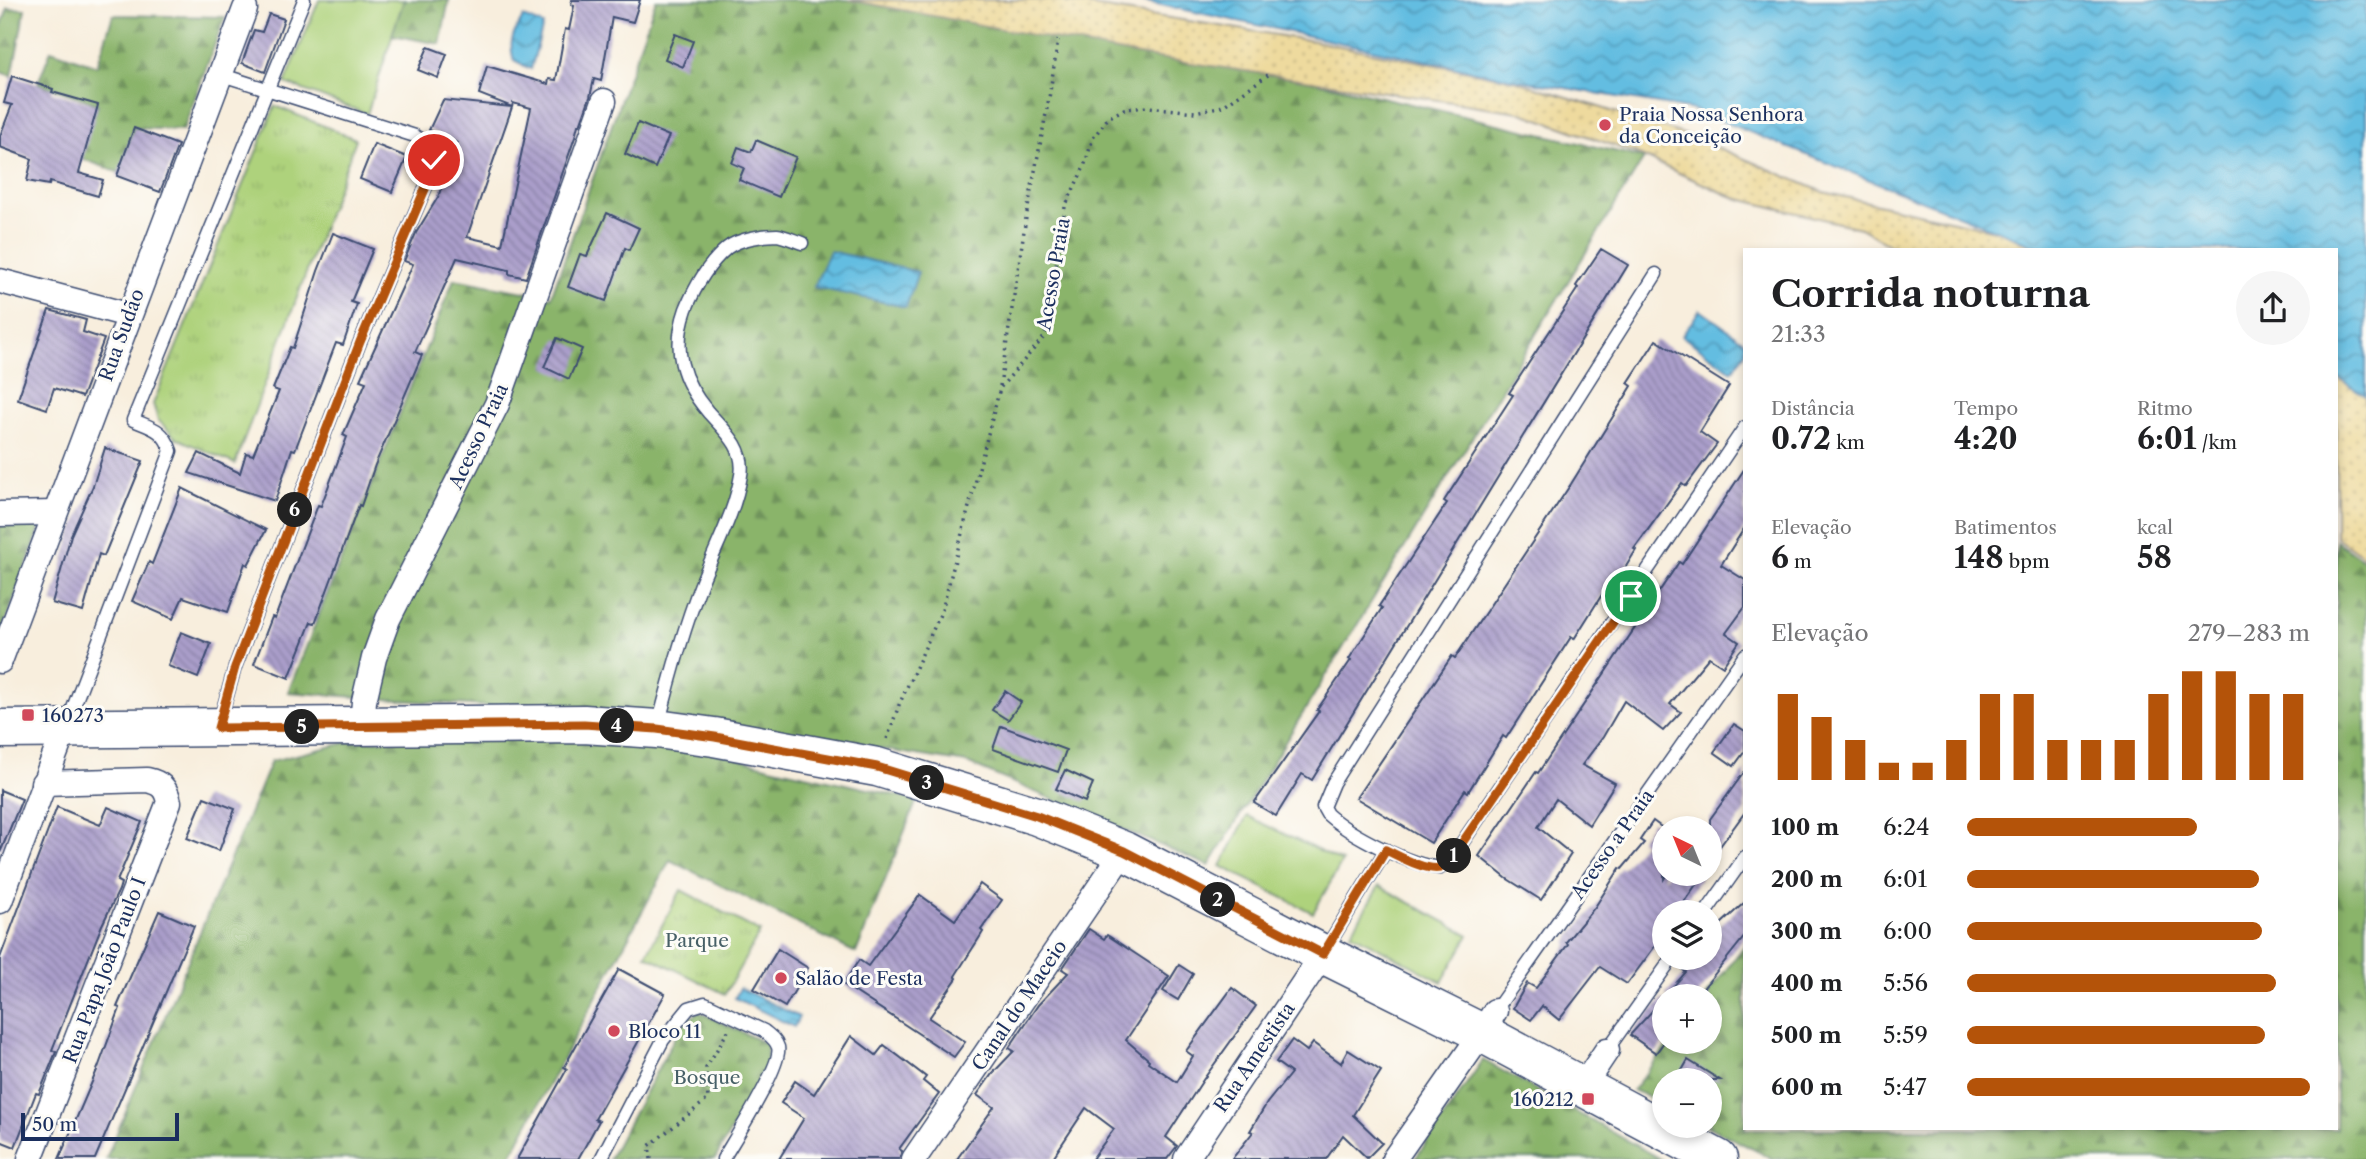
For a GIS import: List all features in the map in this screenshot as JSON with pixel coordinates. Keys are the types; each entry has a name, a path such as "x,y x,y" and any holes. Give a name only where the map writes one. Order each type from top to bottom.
{"main road":[{"path":"0,729 584,724 657,729 715,737 877,767 1037,816 1124,851 1323,954 1488,1022 1583,1086 1718,1159"}],"street":[{"name":"Rua Sudão","path":"0,661 244,9"},
{"name":"Acesso Praia","path":"362,727 364,701 374,658 388,619 497,404 604,102"},
{"path":"0,281 128,315"},
{"path":"0,514 55,513"},
{"path":"0,901 65,728"},
{"name":"Rua Papa João Paulo I","path":"30,1159 169,802 159,783 147,780 43,783"},
{"name":"Canal do Maceio","path":"914,1159 1124,851"},
{"name":"Rua Amestista","path":"1186,1159 1323,954"},
{"path":"1394,1159 1488,1022"},
{"path":"1583,1086 1607,1050"}],"lane":[{"path":"65,728 171,451 160,431 134,420 304,0"},
{"path":"218,728 235,667 360,342 431,175 434,160 426,143 415,136 219,74"},
{"path":"657,729 675,658 700,586 730,514 742,472 740,452 735,443 706,410 687,379 678,352 679,329 692,295 710,265 729,246 779,235 802,243"},
{"path":"1656,274 1333,783 1325,799 1327,814 1386,850 1416,864 1440,868 1449,862 1743,430"},
{"name":"Acesso a Praia","path":"1488,1022 1743,658"},
{"path":"1323,954 1386,850"},
{"path":"1715,900 1743,860"},
{"path":"1607,1050 1664,970"},
{"path":"601,1159 663,1040 689,1008 705,1003 773,1038 778,1047 776,1067 723,1159"}],"path":[{"name":"Acesso Praia","path":"877,767 899,705 942,610 1000,388 1028,207 1058,40"},
{"name":"Acesso Praia","path":"1000,388 1045,336 1065,207 1084,167 1093,138 1108,118 1124,109 1148,107 1195,112 1223,106 1268,75"},
{"path":"651,1159 649,1146 708,1099 706,1068 736,1018"}],"green space":[{"path":"319,0 404,0 367,114 285,83"},
{"path":"404,0 449,0 440,44 392,35"},
{"path":"656,0 859,0 1316,82 1644,158 1209,866 967,763 710,722 288,692 454,279 551,297"},
{"path":"8,8 25,9 12,76 0,72 0,30"},
{"path":"113,15 225,17 183,130 134,128 120,173 80,158 98,104 38,83 51,50 97,66"},
{"path":"275,106 356,139 235,464 176,438 158,420 153,404"},
{"path":"42,523 0,636 0,526"},
{"path":"2338,542 2366,562 2366,1159 1773,1159 1722,1134 1722,1068 1652,1068 1652,1099 1633,1090 1661,1054 1722,1054 1722,984 1715,984 1743,948 1743,1130 2338,1130"},
{"path":"622,727 770,767 917,800 856,953 670,860 509,1159 106,1159 271,761 349,742"},
{"path":"1247,816 1342,862 1313,913 1221,866"},
{"path":"1379,886 1469,935 1442,982 1351,933"},
{"name":"Parque","path":"681,890 760,932 725,994 646,955"},
{"name":"Bosque","path":"699,1012 767,1044 767,1066 715,1159 609,1159 681,1026"},
{"path":"1483,1060 1660,1159 1415,1159"}],"sand":[{"name":"Praia Nossa Senhora da Conceição","path":"849,0 1055,0 1314,41 1514,80 1695,138 1823,192 1999,231 2043,248 1895,248 1860,228 1735,198 1632,152 1519,112 1138,55"},
{"path":"2338,376 2366,391 2366,558 2338,538"}],"water":[{"path":"1138,0 2366,0 2366,396 2338,378 2338,248 2041,248 1694,110 1513,79"},
{"path":"523,17 543,25 531,69 514,61 511,48 512,38"},
{"path":"830,251 918,272 906,307 814,287"},
{"path":"1700,310 1743,341 1743,356 1732,371 1682,336"},
{"path":"740,988 799,1017 794,1027 735,998"}],"building":[{"path":"572,0 640,0 633,22 612,17 601,81 594,79 526,278 509,274 509,270 457,258 415,352 422,355 375,465 361,506 359,505 315,623 311,622 289,678 254,664 347,437 343,435 366,382 360,380 413,264 404,261 416,233 438,197 457,143 429,130 443,100 512,107 479,94 487,66 548,84 549,79 556,80 565,29 569,30 574,6 571,5","holes":["513,103 531,108 502,245 467,237"]},
{"path":"269,14 284,19 265,72 242,63 254,30 262,32"},
{"path":"675,34 693,41 683,67 665,59"},
{"path":"428,47 447,54 438,78 418,70"},
{"path":"12,76 53,89 52,92 98,105 79,173 103,180 98,196 50,182 49,185 27,181 32,159 0,147 0,136 12,105 4,103"},
{"path":"638,123 669,136 655,168 625,154"},
{"path":"134,128 178,145 160,192 117,176"},
{"path":"756,140 796,157 779,197 739,180 744,168 732,163 738,147 751,152"},
{"path":"374,144 407,157 392,192 360,179"},
{"path":"607,213 639,228 629,250 625,248 606,301 568,287 580,254 587,256"},
{"path":"333,233 373,249 351,302 357,304 343,345 336,343 295,450 292,449 275,501 189,473 199,453 240,473 246,453 253,455 279,391 273,389 290,347 293,348"},
{"path":"1601,249 1628,265 1312,780 1302,774 1276,816 1254,803 1319,711 1317,710 1351,660 1349,659 1382,608 1379,606 1447,503 1444,501 1513,395 1509,393"},
{"path":"49,310 86,320 83,332 104,339 82,397 54,388 47,409 18,399"},
{"path":"557,338 582,349 569,379 544,367"},
{"path":"1656,340 1729,386 1700,432 1717,444 1686,486 1682,483 1634,549 1636,550 1613,588 1608,585 1574,639 1571,637 1506,738 1503,736 1468,792 1465,790 1431,843 1356,798 1452,656 1455,658 1571,484 1632,386 1628,383"},
{"path":"105,448 143,461 104,556 99,554 83,612 52,603 71,535 93,486"},
{"path":"1743,471 1743,530 1721,565 1743,579 1743,610 1726,633 1739,642 1723,666 1709,657 1670,704 1681,712 1663,731 1624,701 1603,737 1582,765 1615,783 1589,825 1556,799 1538,827 1571,854 1541,900 1506,878 1479,856 1679,562 1682,564"},
{"path":"182,488 266,530 248,565 245,563 228,612 183,597 173,619 132,601 149,562 152,564"},
{"path":"181,632 211,644 198,678 168,666"},
{"path":"1005,691 1021,702 1008,720 992,710"},
{"path":"1734,724 1743,730 1743,754 1734,766 1714,752"},
{"path":"1001,726 1066,750 1058,772 993,749"},
{"path":"1065,770 1093,783 1085,802 1056,789"},
{"path":"1743,774 1743,815 1722,844 1722,816 1712,816"},
{"path":"0,790 22,799 0,853"},
{"path":"204,797 235,809 219,851 187,838"},
{"path":"57,807 100,825 108,807 142,822 117,881 121,883 119,890 102,925 52,1050 56,1052 39,1094 36,1093 15,1147 0,1141 0,958"},
{"path":"1652,822 1652,886 1695,886 1685,900 1652,900 1652,950 1627,984 1600,967 1559,1020 1542,1006 1531,1020 1513,1008 1527,983 1536,988 1620,868 1622,869 1644,843 1640,840"},
{"path":"980,884 1002,900 981,930 983,932 955,976 957,978 929,1018 965,1042 954,1057 843,984 859,960 868,966 920,895 955,920"},
{"path":"1743,904 1743,938 1722,965 1722,923"},
{"path":"159,911 194,926 95,1159 59,1159 98,1068 120,1008 117,1007"},
{"path":"1089,929 1104,939 1107,935 1169,976 1126,1040 1149,1060 1148,1062 1177,1082 1193,1056 1186,1051 1232,988 1256,1006 1166,1137 1177,1146 1167,1159 1092,1159 1114,1129 1086,1108 1052,1159 957,1159 994,1107 977,1095 1014,1051 1009,1048 1038,1005 1068,973 1062,969"},
{"name":"Salão de Festa","path":"778,949 808,968 785,1007 754,989"},
{"path":"1179,965 1193,974 1178,1000 1163,991"},
{"path":"619,969 665,994 595,1119 599,1121 578,1159 517,1159 567,1069 564,1067"},
{"path":"1683,970 1718,970 1707,984 1676,984 1686,972"},
{"path":"1652,1011 1652,1050 1630,1035"},
{"path":"851,1036 876,1055 884,1045 926,1077 923,1081 939,1094 899,1149 902,1151 899,1159 779,1159 804,1118 781,1103 795,1081 814,1094"},
{"path":"1292,1040 1307,1051 1313,1043 1341,1063 1348,1050 1381,1071 1353,1115 1382,1143 1367,1158 1343,1135 1326,1159 1232,1159 1253,1132 1250,1131 1267,1103 1291,1073 1276,1062"},
{"path":"1688,1060 1701,1068 1683,1068"}],"place":[{"name":"Praia Nossa Senhora da Conceição","path":"1605,125"},
{"name":"160273","path":"28,715"},
{"name":"Salão de Festa","path":"781,978"},
{"name":"Bloco 11","path":"614,1031"},
{"name":"160212","path":"1588,1099"}],"route":[{"path":"434,160 431,175 360,342 235,667 218,728 584,724 657,729 715,737 877,767 1037,816 1124,851 1323,954 1386,850 1416,864 1431,867 1440,868 1449,862 1631,596"}]}
